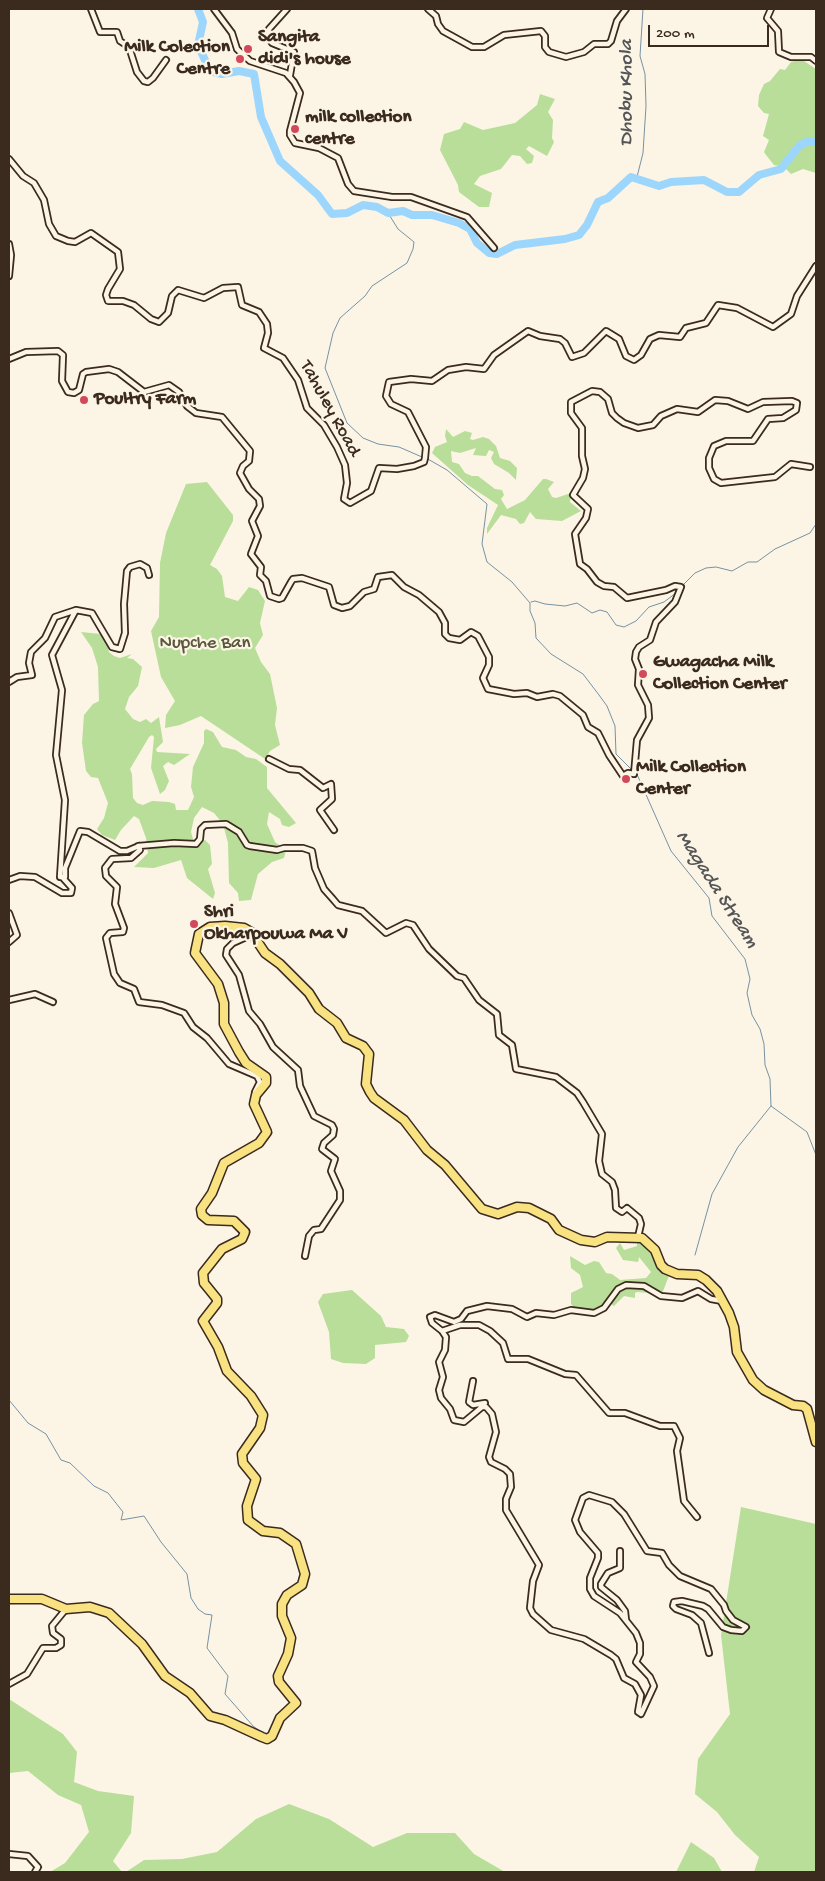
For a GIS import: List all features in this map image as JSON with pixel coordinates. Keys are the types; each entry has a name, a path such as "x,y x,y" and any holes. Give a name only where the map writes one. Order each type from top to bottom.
{"main road":[{"path":"9,1599 42,1599 66,1609 90,1607 108,1613 142,1644 165,1676 190,1693 210,1716 225,1720 267,1738 272,1736 283,1714 296,1703 278,1682 278,1676 288,1654 291,1638 282,1616 282,1604 287,1595 302,1585 305,1574 296,1544 280,1533 263,1531 248,1520 247,1506 256,1479 243,1463 242,1454 260,1428 262,1411 227,1371 218,1347 203,1321 217,1303 217,1299 204,1283 203,1273 222,1249 242,1239 245,1232 234,1221 208,1220 202,1215 201,1209 212,1193 224,1163 259,1143 266,1136 267,1132 254,1104 255,1098 266,1084 266,1077 246,1063 239,1052 224,1024 224,1003 218,984 195,953 199,934 210,927 247,929 253,934 265,954 280,964 309,993 319,1009 337,1023 346,1038 367,1050 370,1060 366,1084 374,1098 404,1120 427,1150 445,1165 482,1209 498,1214 517,1207 529,1208 551,1219 559,1230 582,1240 595,1242 607,1237 638,1237 644,1239 655,1250 665,1269 677,1274 702,1277 717,1291 723,1301 734,1327 738,1352 753,1380 764,1390 792,1405 807,1409 816,1442"}],"street":[{"path":"91,9 100,32 107,34 113,31 117,32 120,41 129,47 137,72 144,82 148,82 153,78 166,60"},
{"path":"214,9 232,33 238,49 250,61 264,64 290,75 300,93 290,131 290,135 295,143 319,148 338,158 348,184 354,191 411,197 468,218 494,248"},
{"path":"287,9 269,29 268,36 272,43 294,52 290,75"},
{"path":"428,9 436,16 442,31 474,48 490,45 504,35 541,31 545,36 545,47 549,52 566,57 584,52 594,44 608,44 612,38 617,21 626,9"},
{"path":"771,9 768,18 778,32 779,52 791,57 811,57 816,61"},
{"name":"Tahuley Road","path":"9,159 23,176 34,183 44,200 49,224 56,236 75,242 91,233 118,252 120,256 120,269 108,289 106,295 108,301 134,305 151,319 159,322 168,313 172,296 178,290 204,298 223,288 238,287 242,305 259,312 267,324 268,333 264,348 284,358 298,380 307,408 324,425 337,447 345,465 348,483 344,499 350,503 371,491 379,468 398,469 424,462 426,447 410,415 404,408 391,404 386,396 389,382 432,381 448,370 466,367 484,370 494,355 528,331 540,336 560,339 565,343 570,356 574,357 584,354 606,331 619,339 626,356 634,360 641,356 650,339 659,335 680,337 686,328 706,322 718,304 737,308 774,327 791,314 797,296 816,266"},
{"path":"9,244 11,255 9,276"},
{"path":"9,359 30,351 58,351 63,354 62,381 68,392 79,390 82,374 109,369 118,372 144,392 170,385 179,392 187,406 196,413 222,417 250,451 249,461 243,466 240,473 259,499 260,506 252,521 258,536 251,554 261,567 260,575 266,582 270,596 278,599 282,598 290,582 293,579 302,578 329,587 334,606 342,608 350,606 364,592 374,589 378,577 392,576 404,587 420,595 439,612 445,623 445,634 449,638 460,640 471,632 478,636 489,657 489,665 483,678 488,689 493,692 527,693 542,698 553,694 560,696 583,715 588,727 598,733 608,755 623,776 628,773 635,773 634,761 637,740 649,718 648,706 638,685 639,669 635,659 636,652 639,647 650,640 656,622 675,602 681,588 675,586 666,590 627,598 614,587 604,586 597,582 587,569 580,564 575,534 586,518 588,509 573,495 585,472 582,456 582,428 571,413 571,402 592,391 600,392 608,399 612,413 617,418 624,423 638,428 653,425 661,416 677,409 698,412 714,400 728,401 748,409 763,402 797,402 796,410 783,418 768,419 753,441 726,441 714,446 708,458 709,468 714,479 721,483 775,477 791,464 810,467"},
{"path":"9,682 17,677 32,675 29,663 31,652 45,638 55,617 76,610 92,613 112,648 120,649 125,633 124,604 128,571 130,567 140,564 147,568 148,575"},
{"path":"9,880 20,876 35,877 62,893 71,893 72,888 60,874 63,854 62,833 65,800 56,755 62,690 52,655 76,610"},
{"path":"269,759 291,770 300,770 323,788 331,784 332,799 320,810 334,830"},
{"path":"64,878 65,868 80,832 88,832 120,851 130,850 137,846 174,843 196,844 200,840 201,828 205,825 226,824 238,832 246,845 277,850 303,848 312,851 315,868 324,888 338,905 362,911 386,933 406,923 413,925 429,949 450,970 464,978 479,1000 497,1014 499,1035 512,1046 516,1069 556,1078 577,1093 602,1134 599,1161 602,1174 612,1182 615,1190 616,1208 622,1212 628,1208 639,1218 641,1224 638,1237"},
{"path":"137,846 140,850 131,858 112,859 105,868 106,876 117,887 114,904 124,928 123,932 108,934 106,938 114,974 120,982 134,989 139,1002 162,1005 181,1011 229,1064 257,1076 260,1082 255,1091 255,1098"},
{"path":"9,913 17,935 9,942"},
{"path":"253,934 233,943 227,949 226,955 239,975 249,1011 255,1017 273,1047 298,1070 300,1086 314,1116 332,1125 334,1129 333,1135 324,1142 322,1149 335,1159 331,1171 340,1191 340,1200 321,1229 314,1230 308,1236 305,1256"},
{"path":"9,1000 35,994 52,1002"},
{"path":"709,1653 701,1623 692,1615 676,1609 673,1606 674,1602 682,1601 703,1606 708,1609 723,1627 731,1630 742,1631 746,1626 733,1620 726,1612 724,1604 711,1589 680,1576 669,1565 662,1553 647,1550 624,1514 612,1502 586,1496 578,1509 575,1520 580,1532 598,1553 598,1558 590,1578 590,1589 594,1596 614,1607 626,1620 640,1643 640,1654 636,1662 650,1677 654,1686 641,1714 638,1712 641,1695 634,1684 624,1678 616,1659 584,1639 551,1630 531,1611 533,1581 538,1565 506,1510 506,1500 511,1487 510,1474 491,1462 489,1457 495,1438 494,1419 489,1409 482,1407 464,1422 456,1422 441,1398 439,1390 443,1377 439,1362 446,1342 442,1331 432,1323 430,1317 432,1315 454,1322 461,1319 467,1311 481,1307 508,1308 527,1318 536,1313 554,1315 571,1310 594,1313 604,1308 618,1289 626,1286 644,1286 661,1296 682,1298 698,1291 714,1300 723,1301"},
{"path":"442,1331 460,1324 479,1325 495,1334 503,1344 506,1356 510,1360 528,1359 565,1374 576,1375 609,1413 624,1413 660,1426 674,1426 680,1434 677,1451 684,1500 697,1517"},
{"path":"473,1381 469,1402 473,1404 485,1403"},
{"path":"620,1551 620,1568 608,1573 601,1587 617,1600 624,1611 626,1620"},
{"path":"9,1684 27,1674 43,1648 56,1648 61,1645 61,1639 54,1633 52,1626 66,1609"},
{"path":"9,1854 28,1856 38,1867 35,1872"}],"green space":[{"path":"801,59 816,69 816,173 803,169 791,174 784,167 774,165 764,152 769,140 763,136 769,114 764,113 758,106 759,95 764,84 770,81 780,69 785,70 791,62"},
{"path":"540,94 555,99 548,112 553,120 552,138 554,142 547,156 529,146 526,149 534,156 532,163 527,164 520,156 512,155 501,169 480,176 474,184 492,193 489,207 479,207 459,192 458,185 440,150 444,134 460,129 464,122 483,130 515,123 537,105"},
{"path":"446,429 453,437 465,431 472,433 470,439 473,440 483,437 489,439 496,446 500,458 510,461 517,468 516,480 509,473 494,464 491,458 494,452 489,450 486,456 473,455 476,448 460,453 451,451 452,462 459,464 465,473 478,476 495,489 502,490 504,495 501,499 507,509 525,500 543,479 546,479 554,482 548,489 552,497 556,498 571,493 570,502 581,511 562,521 536,519 530,512 524,523 520,524 516,519 501,515 487,534 487,528 498,505 468,485 432,453 435,447 447,442 445,436"},
{"name":"Nupche Ban","path":"207,482 233,515 233,521 210,565 217,569 222,576 225,597 238,601 249,587 258,590 265,601 260,623 263,635 255,648 261,662 270,674 277,708 275,725 280,745 270,751 265,759 201,716 180,725 165,728 166,715 175,701 161,677 151,631 159,617 160,563 166,533 186,484"},
{"path":"81,632 101,634 106,639 109,652 114,656 120,658 132,654 127,658 133,659 142,667 138,686 129,697 125,709 133,719 140,722 146,719 151,723 159,717 163,742 156,749 157,752 190,754 174,765 168,762 163,766 169,781 165,790 160,794 151,768 154,737 152,735 149,737 130,769 133,798 137,803 143,805 152,801 169,802 175,804 176,810 188,810 194,797 191,787 193,767 204,743 204,731 206,729 213,732 222,747 236,750 246,757 256,759 267,767 267,788 296,823 289,827 282,825 280,819 269,812 267,824 275,842 286,850 284,858 272,862 258,874 251,900 239,901 238,893 229,883 228,843 223,824 214,813 202,807 194,818 191,832 193,839 198,842 205,840 210,845 212,864 208,869 215,893 213,899 187,878 181,860 154,868 134,867 148,853 146,838 139,819 134,816 121,830 115,840 102,835 97,829 104,818 108,803 98,778 91,777 86,771 82,743 84,715 93,704 99,701 98,667 92,648"},
{"path":"637,1240 644,1242 670,1273 660,1299 651,1293 637,1292 635,1293 635,1298 624,1296 614,1306 607,1301 594,1311 577,1310 571,1304 571,1293 583,1287 580,1275 571,1268 570,1256 585,1265 594,1261 599,1262 606,1273 612,1274 620,1280 646,1278 651,1272 639,1257 638,1262 623,1260 616,1248 620,1243 624,1250 637,1246"},
{"path":"352,1290 381,1316 386,1327 404,1329 409,1336 406,1342 375,1345 375,1358 366,1364 343,1363 331,1359 329,1332 318,1302 323,1294"},
{"path":"741,1507 816,1524 816,1872 754,1872 759,1857 735,1835 717,1812 695,1794 698,1759 730,1714 721,1635"},
{"path":"9,1699 63,1734 77,1752 74,1782 98,1791 134,1796 131,1833 113,1861 122,1872 50,1872 65,1863 89,1832 81,1805 58,1795 28,1771 9,1773"},
{"path":"289,1804 329,1819 373,1847 407,1833 455,1833 474,1854 505,1872 126,1872 144,1860 182,1859 217,1852 256,1819"},
{"path":"691,1842 714,1858 722,1872 676,1872"}],"waterway":[{"path":"198,9 203,22 198,45 210,71 222,74 239,71 254,74 261,117 280,161 318,195 332,214 347,213 363,205 377,207 388,213 403,211 412,215 432,215 459,223 470,229 477,243 489,253 497,254 515,245 565,239 579,235 587,225 598,202 608,198 631,177 659,186 671,182 704,180 727,192 739,192 759,175 781,169 799,146 806,142 816,141"},
{"name":"Dhobu Khola","path":"637,177 643,153 646,106 645,74 640,56 643,9"},
{"name":"Magada Stream","path":"388,213 398,229 414,242 413,249 407,263 372,286 365,296 340,318 333,333 325,368 347,423 363,438 378,444 399,447 422,457"},
{"name":"Magada Stream","path":"426,458 447,470 487,504 482,544 487,562 512,582 530,603 530,611 535,623 536,638 551,654 583,674 607,706 615,726 616,754 632,770"},
{"name":"Magada Stream","path":"682,586 695,573 706,568 716,567 732,571 748,562 757,562 775,549 810,533 816,524"},
{"name":"Magada Stream","path":"531,602 565,606 577,603 592,613 600,610 607,612 616,625 624,627 636,621 649,607 664,602 676,593"},
{"name":"Magada Stream","path":"636,772 671,851 709,898 712,916 745,959 750,979 747,993 752,1015 760,1029 764,1044 765,1065 770,1079 771,1106 807,1132 816,1155"},
{"path":"695,1255 712,1194 738,1147 771,1106"},
{"path":"9,1400 28,1423 46,1434 61,1460 70,1463 94,1486 108,1493 123,1512 121,1520 144,1516 161,1542 187,1574 191,1598 198,1609 205,1614 212,1615 207,1648 228,1676 225,1694 253,1726 263,1733"}],"place":[{"name":"Sangita didi's house","path":"248,49"},
{"name":"Milk Colection Centre","path":"240,59"},
{"name":"milk collection centre","path":"295,129"},
{"name":"Poultry Farm","path":"84,400"},
{"name":"Gwagacha Milk Collection Center","path":"643,674"},
{"name":"Milk Collection Center","path":"626,779"},
{"name":"Shri Okharpouwa Ma V","path":"194,924"}]}
